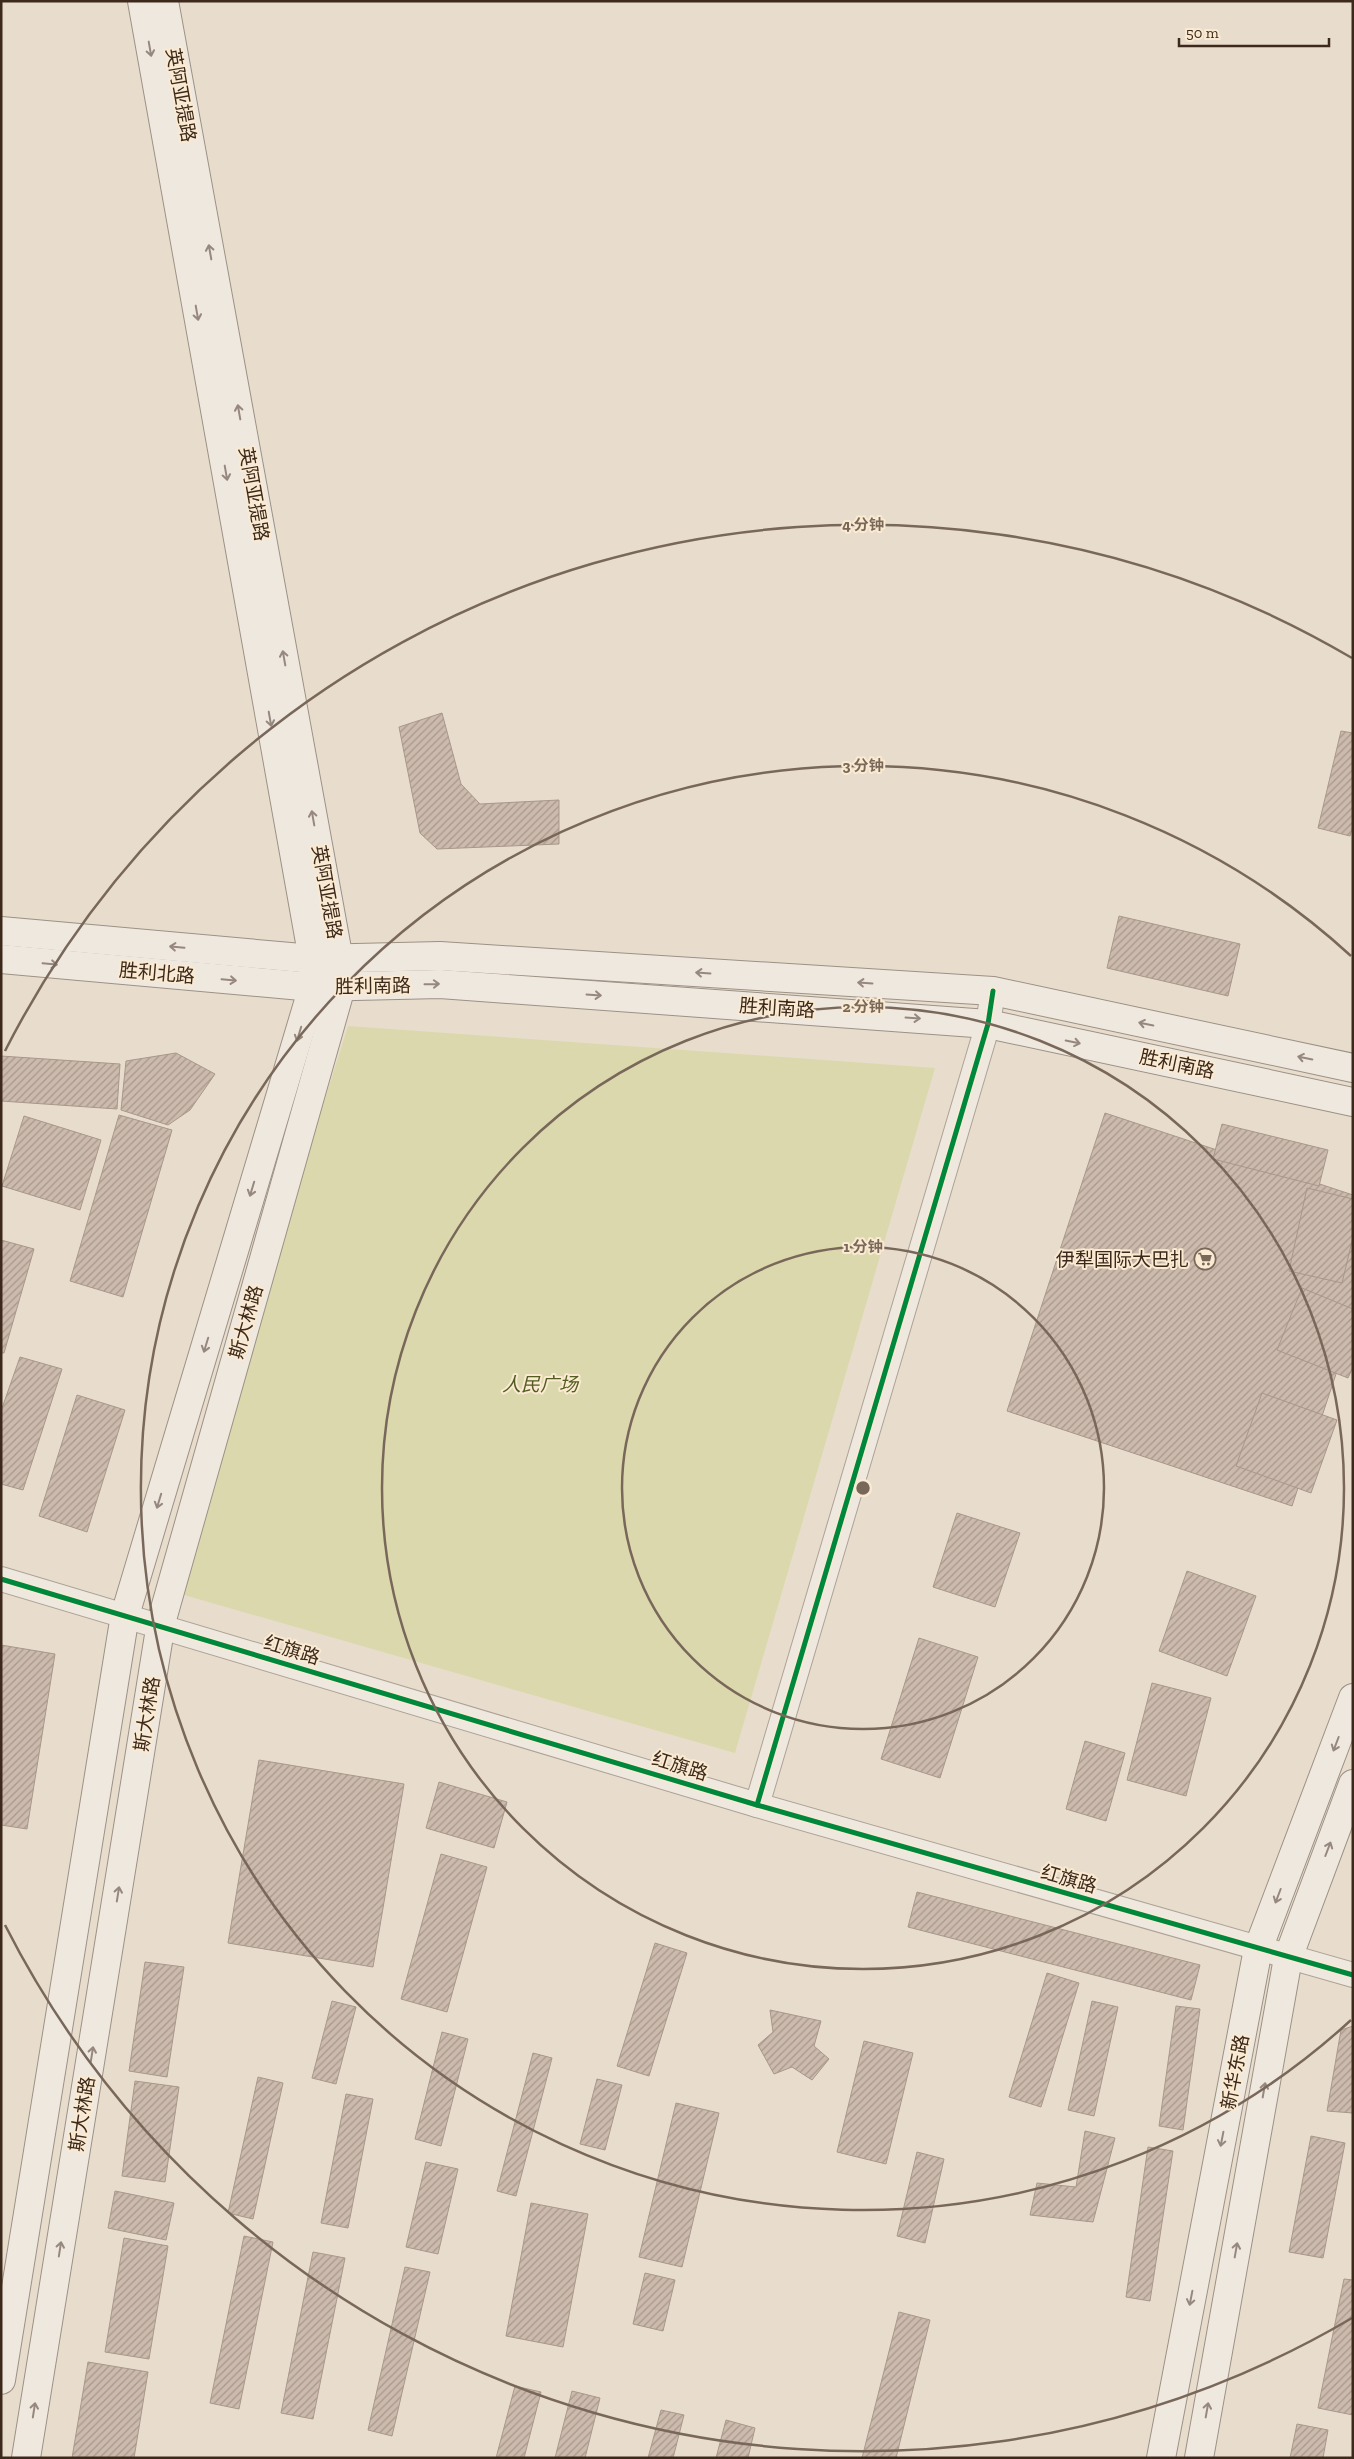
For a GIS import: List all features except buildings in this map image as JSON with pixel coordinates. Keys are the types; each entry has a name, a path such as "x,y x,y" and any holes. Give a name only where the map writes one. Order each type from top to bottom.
{"main road":[{"name":"英阿亚提路","path":"142,1 313,959 313,987"},
{"name":"英阿亚提路","path":"164,1 339,960 341,987"},
{"name":"胜利北路","path":"1,931 313,959"},
{"name":"胜利南路","path":"313,959 339,960 440,956 992,991 1353,1068"},
{"name":"胜利北路","path":"1,959 313,987"},
{"name":"胜利南路","path":"313,987 440,984 988,1024 1353,1102"},
{"name":"斯大林路","path":"1,2380 125,1615 313,987"},
{"name":"斯大林路","path":"26,2458 161,1627 341,987"},
{"name":"新华东路","path":"1161,2458 1258,1949 1353,1698"},
{"name":"新华东路","path":"1199,2458 1288,1957 1353,1784"}],"street":[{"path":"757,1805 988,1024 992,991"},
{"name":"红旗路","path":"1,1579 757,1805 1353,1975"}],"green space":[{"name":"人民广场","path":"348,1026 935,1068 735,1753 170,1591"}],"cycle path":[{"path":"757,1805 988,1024 993,991"},
{"path":"1,1579 757,1805 1353,1975"}],"place":[{"name":"伊犁国际大巴扎","path":"1205,1259"}]}
